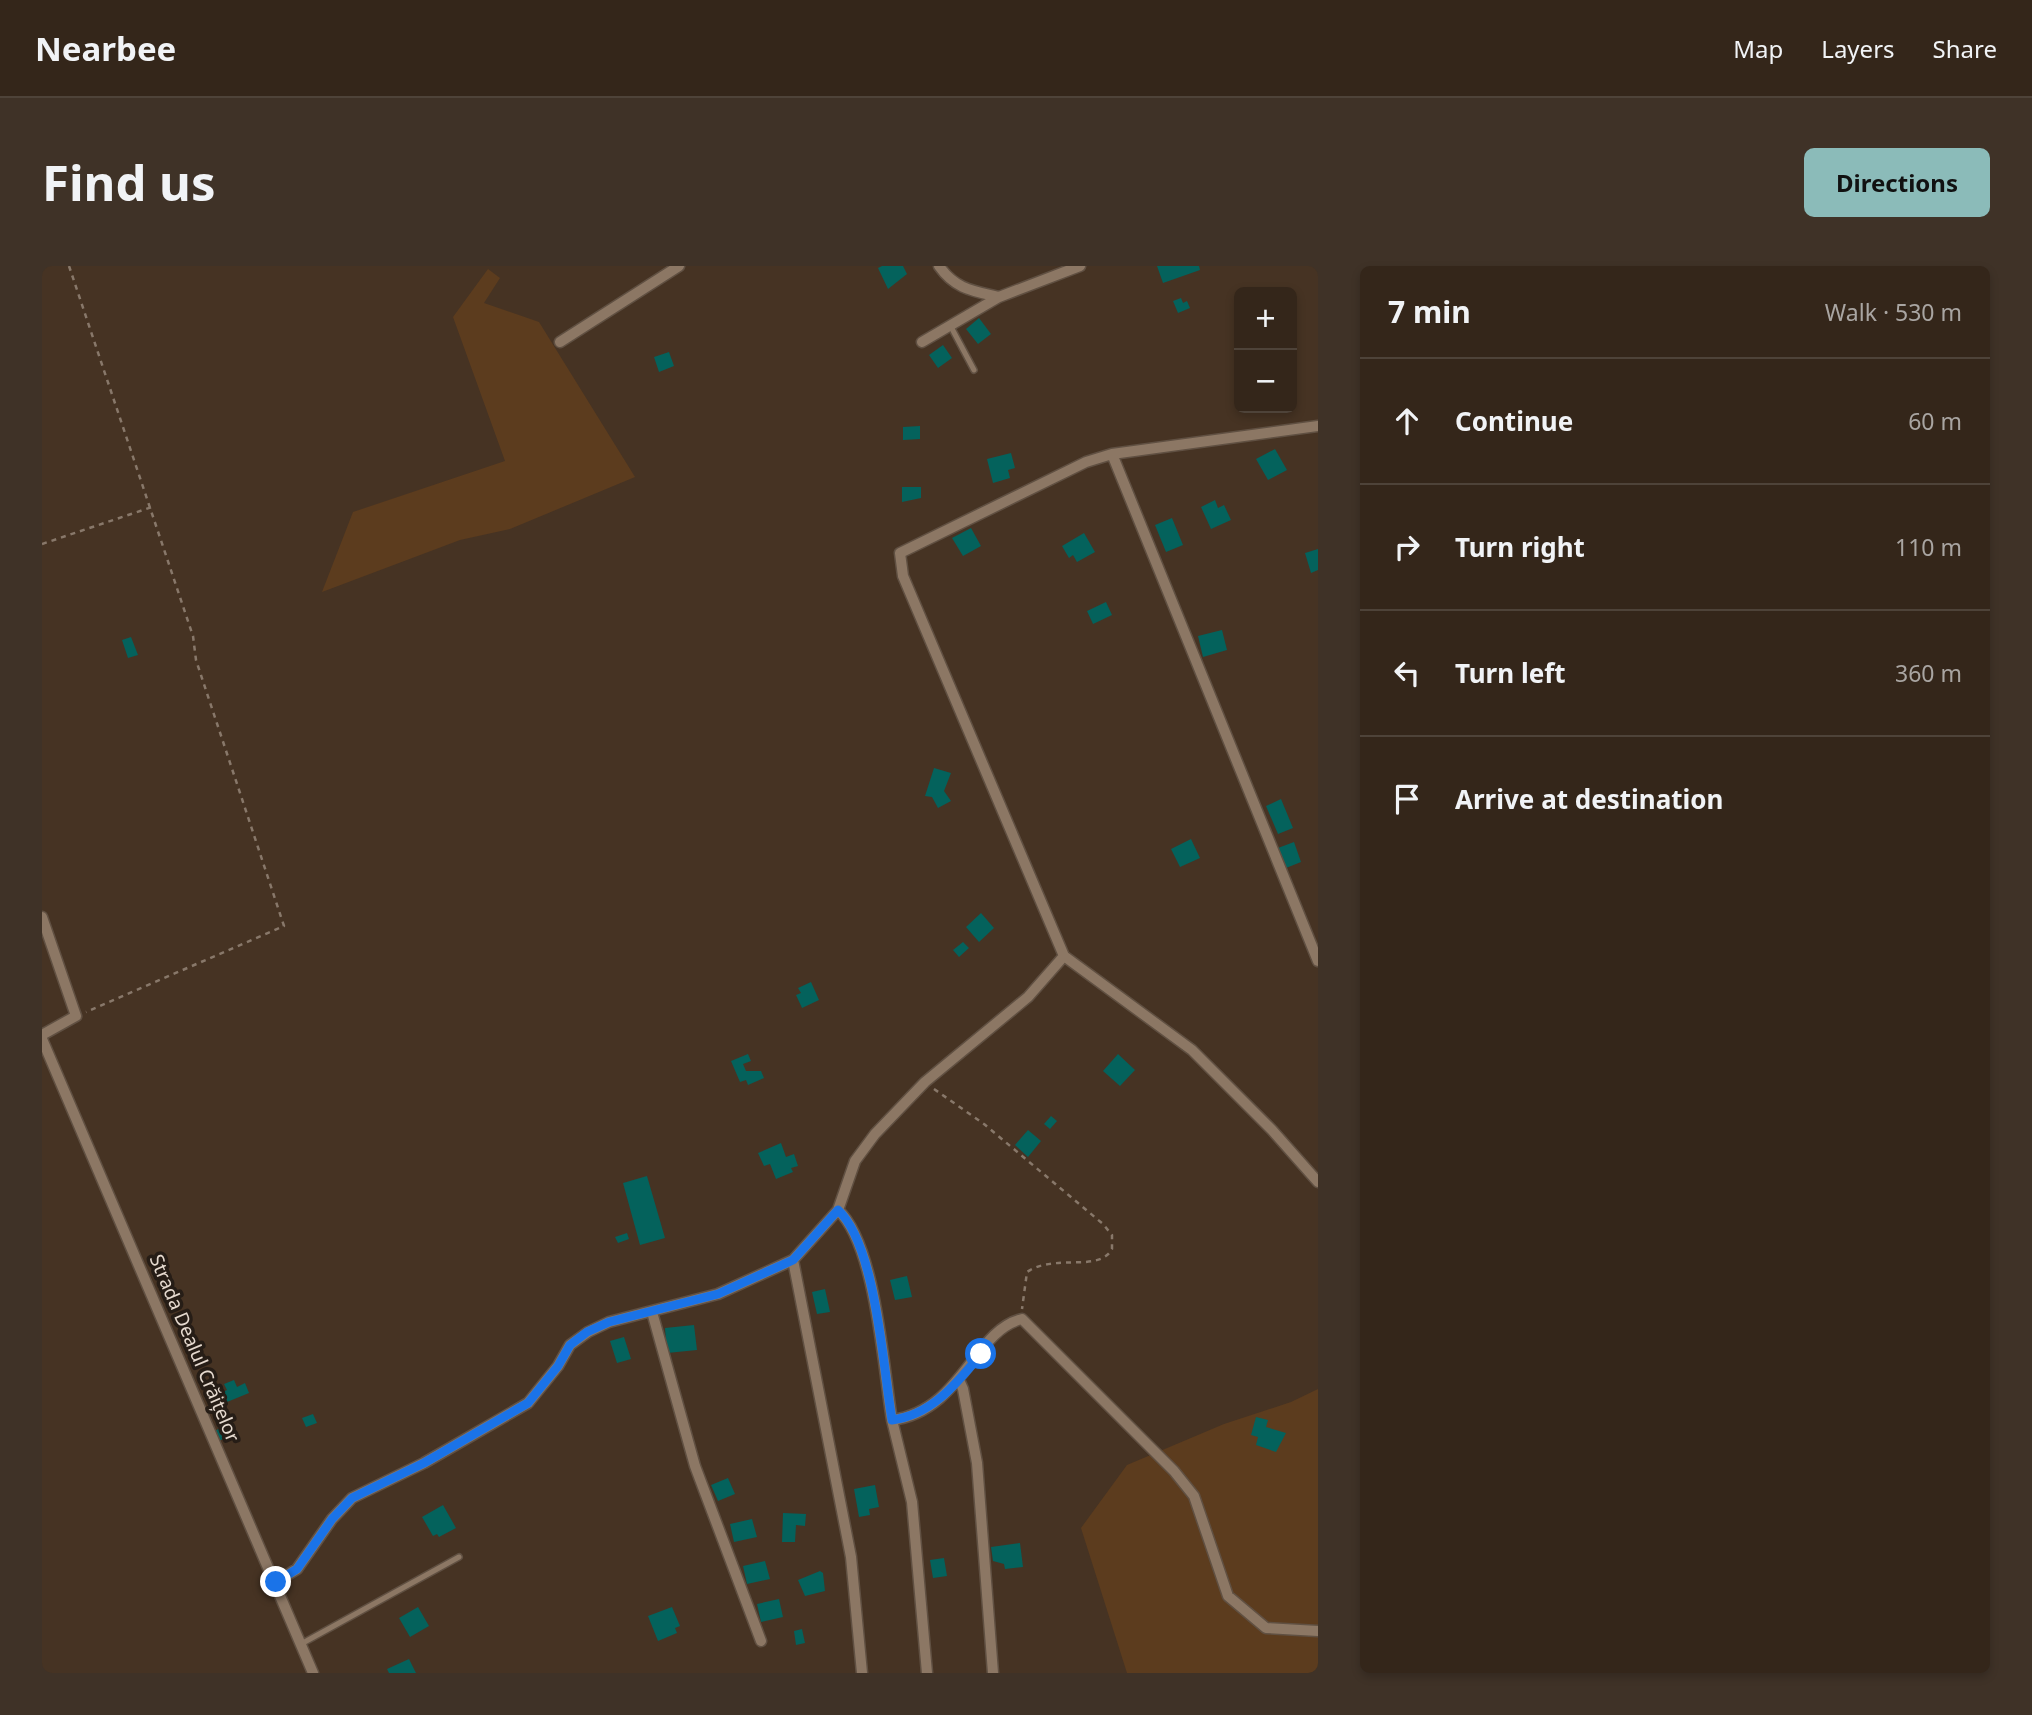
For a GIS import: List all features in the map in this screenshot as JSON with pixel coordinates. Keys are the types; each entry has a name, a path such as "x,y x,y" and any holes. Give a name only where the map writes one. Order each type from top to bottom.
{"street":[{"path":"560,342 678,266"},
{"path":"939,266 950,282 961,288 999,297"},
{"path":"922,342 999,297 1080,266"},
{"path":"1318,426 1112,454 1086,462 910,545 900,553 899,563 1064,956 1192,1050 1272,1130 1318,1182"},
{"path":"1112,454 1318,961"},
{"path":"42,916 76,1016 42,1037"},
{"path":"276,1582 297,1569 332,1519 352,1498 424,1463 528,1403 558,1366 570,1345 587,1332 609,1322 718,1294 793,1260 838,1210 852,1169 864,1147 925,1082 1028,996 1064,956"},
{"name":"Strada Dealul Crăițelor","path":"42,1037 313,1673"},
{"path":"838,1210 851,1222 867,1263 892,1420 912,1502 927,1673"},
{"path":"793,1260 851,1557 862,1673"},
{"path":"652,1312 695,1466 761,1642"},
{"path":"892,1420 917,1415 959,1380 997,1332 1011,1321 1022,1319 1194,1496 1228,1596 1266,1628 1318,1631"},
{"path":"959,1380 977,1463 993,1673"}],"lane":[{"path":"950,325 974,370"},
{"path":"301,1644 459,1557"}],"path":[{"path":"69,266 152,507 193,636 196,660 284,926 76,1016"},
{"path":"42,544 152,507"},
{"path":"925,1082 984,1124 1103,1224 1112,1235 1112,1249 1104,1258 1086,1262 1053,1261 1037,1265 1027,1272 1022,1319"}],"shaded area":[{"path":"488,269 500,278 484,303 539,322 635,477 510,529 460,540 322,592 353,512 505,461 453,317"},
{"path":"1318,1389 1318,1673 1127,1673 1081,1528 1127,1465 1224,1424 1291,1402"}],"building":[{"path":"903,266 907,274 888,289 878,268"},
{"path":"1157,266 1199,266 1200,270 1163,283"},
{"path":"1181,298 1183,303 1187,301 1190,308 1178,313 1173,301"},
{"path":"979,318 991,334 978,344 966,329"},
{"path":"943,345 952,358 938,368 929,355"},
{"path":"669,352 674,366 659,372 654,357"},
{"path":"920,426 920,439 903,440 903,427"},
{"path":"1275,449 1287,470 1268,480 1256,459"},
{"path":"1011,453 1015,468 1008,470 1010,478 993,483 987,459"},
{"path":"902,487 921,487 921,498 902,502"},
{"path":"1215,500 1218,508 1224,505 1231,520 1211,529 1201,507"},
{"path":"1172,518 1183,545 1166,552 1155,525"},
{"path":"971,528 981,546 963,556 952,538"},
{"path":"1084,533 1095,552 1077,562 1073,555 1069,558 1062,546"},
{"path":"1318,549 1318,570 1311,573 1305,553"},
{"path":"1106,602 1112,615 1093,624 1087,611"},
{"path":"1222,630 1227,650 1203,657 1198,636"},
{"path":"131,637 138,655 128,658 122,640"},
{"path":"934,768 951,773 944,791 951,801 938,808 932,797 925,796"},
{"path":"1281,799 1293,828 1278,834 1266,806"},
{"path":"1191,839 1200,858 1180,867 1171,849"},
{"path":"1294,842 1301,862 1286,868 1278,848"},
{"path":"981,913 994,928 979,942 966,927"},
{"path":"963,942 969,948 959,957 953,950"},
{"path":"811,982 819,1000 802,1008 796,995 801,993 798,988"},
{"path":"748,1054 751,1061 743,1064 746,1071 761,1071 764,1078 748,1085 746,1080 740,1082 731,1061"},
{"path":"1118,1054 1135,1070 1120,1086 1103,1071"},
{"path":"1051,1116 1057,1121 1050,1129 1044,1124"},
{"path":"1028,1130 1041,1141 1028,1157 1015,1145"},
{"path":"781,1143 786,1157 794,1154 798,1166 791,1168 793,1172 776,1179 770,1164 764,1166 758,1153"},
{"path":"647,1176 665,1238 640,1245 623,1183"},
{"path":"627,1233 629,1239 618,1243 615,1237"},
{"path":"907,1276 912,1297 895,1300 890,1280"},
{"path":"825,1289 830,1312 817,1314 812,1292"},
{"path":"694,1325 697,1350 667,1353 665,1328"},
{"path":"624,1337 631,1359 617,1363 610,1341"},
{"path":"234,1380 237,1387 245,1383 249,1393 227,1402 223,1392 227,1390 224,1384"},
{"path":"313,1414 317,1423 306,1427 302,1418"},
{"path":"1256,1417 1268,1420 1266,1427 1286,1433 1276,1452 1256,1445 1258,1437 1251,1435"},
{"path":"226,1426 225,1438 219,1441 214,1431"},
{"path":"728,1478 735,1494 718,1501 711,1485"},
{"path":"875,1485 879,1507 869,1509 870,1515 859,1517 854,1489"},
{"path":"443,1505 456,1528 439,1537 437,1534 433,1536 422,1517"},
{"path":"783,1513 806,1514 805,1526 796,1525 795,1542 782,1542"},
{"path":"752,1519 757,1537 734,1542 730,1524"},
{"path":"1020,1543 1023,1567 1005,1569 1004,1564 993,1561 991,1547"},
{"path":"944,1558 947,1576 933,1578 930,1560"},
{"path":"765,1561 770,1579 747,1584 743,1566"},
{"path":"820,1571 823,1573 825,1591 805,1596 798,1580"},
{"path":"779,1599 783,1617 761,1622 757,1604"},
{"path":"418,1607 429,1626 410,1637 399,1618"},
{"path":"672,1607 680,1626 675,1628 677,1633 658,1641 648,1616"},
{"path":"802,1629 805,1643 796,1645 794,1631"},
{"path":"409,1659 416,1673 389,1673 387,1669"}],"route":[{"path":"276,1582 297,1569 314,1549 332,1519 352,1498 424,1463 528,1403 543,1387 570,1345 587,1332 609,1322 718,1294 793,1260 838,1210 851,1222 867,1263 892,1420 917,1415 934,1403 959,1380 981,1354"}]}
